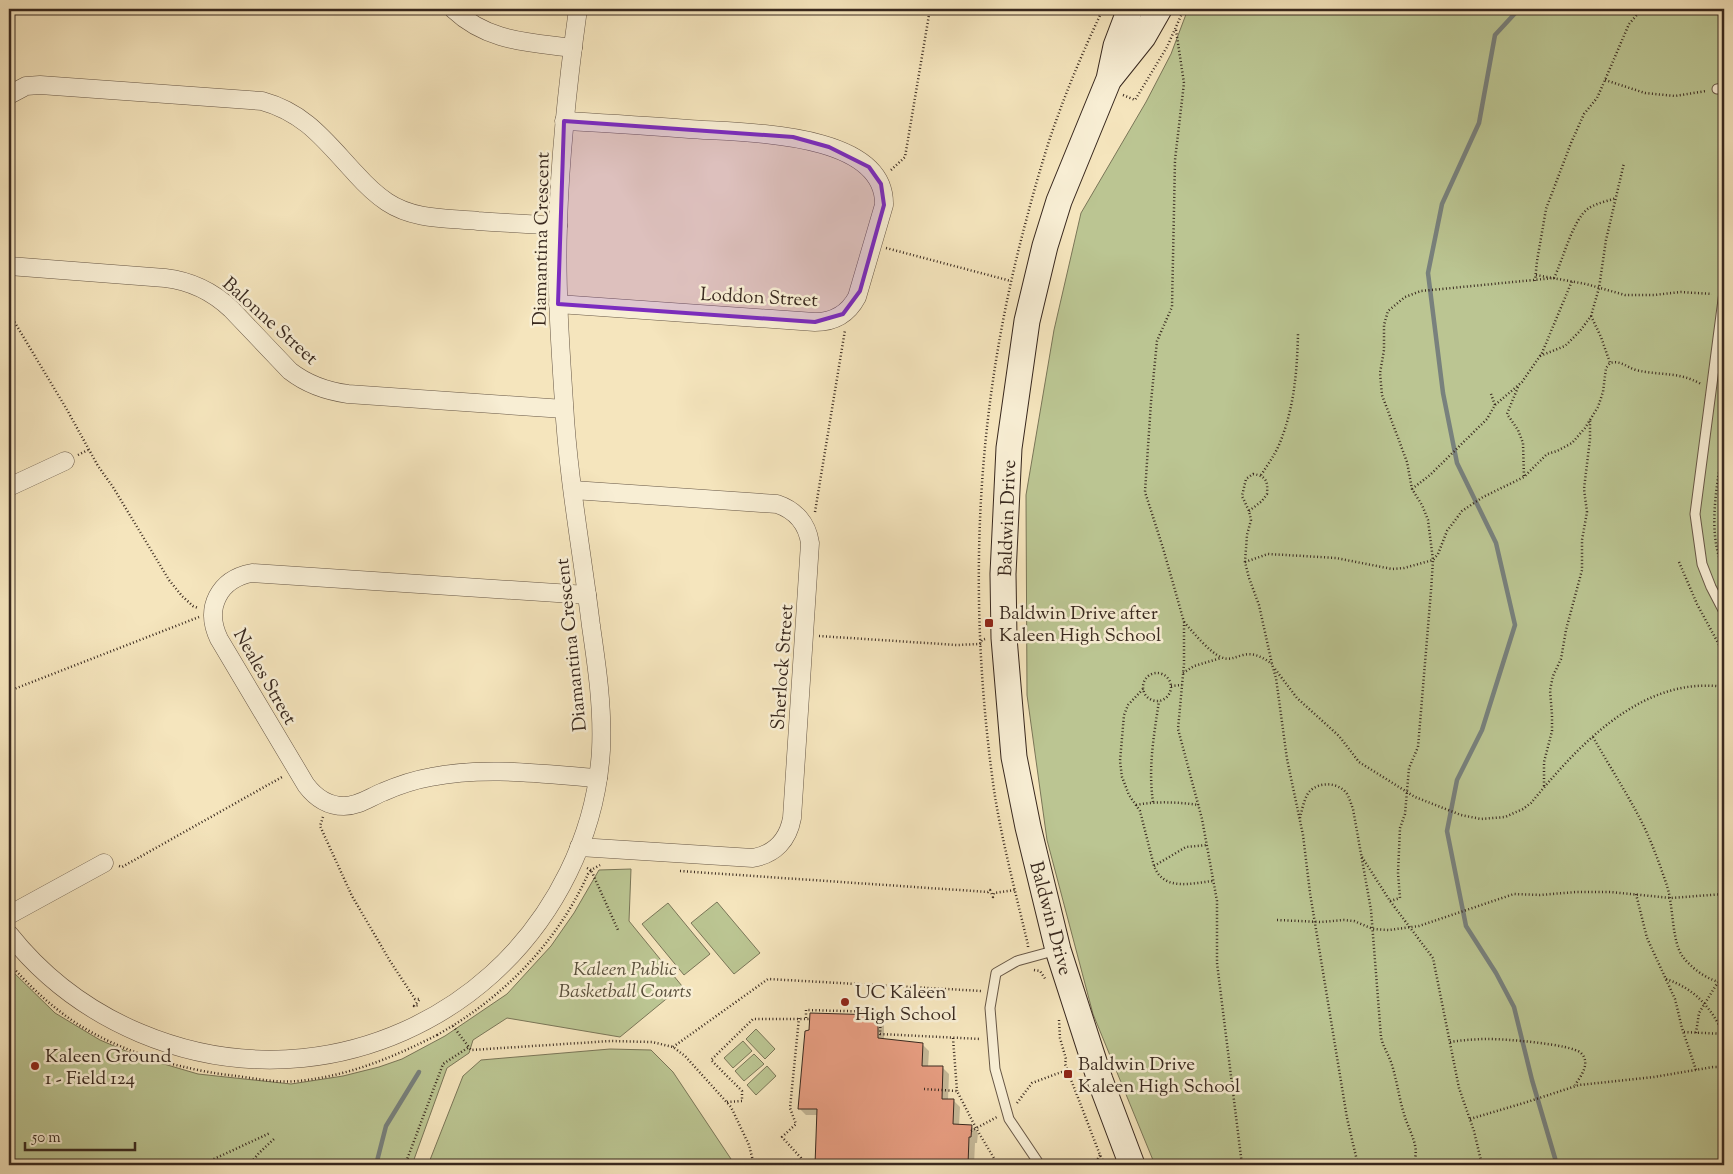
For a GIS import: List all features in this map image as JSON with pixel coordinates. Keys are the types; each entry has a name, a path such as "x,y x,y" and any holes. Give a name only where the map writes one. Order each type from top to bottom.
{"main road":[{"name":"Baldwin Drive","path":"1130,9 1116,46 1107,84 1059,201 1045,246 1027,321 1008,448 1003,574 1004,638 1014,757 1028,826 1058,950 1100,1080 1132,1165"},
{"name":"Baldwin Drive","path":"1107,84 1138,45 1158,9"}],"street":[{"path":"453,9 471,24 496,36 572,48"},
{"name":"Diamantina Crescent","path":"9,934 46,973 83,1003 146,1036 214,1055 261,1060 309,1057 340,1052 379,1041 428,1019 457,1001 483,982 517,949 546,911 559,890 576,854 587,824 598,778 601,754 601,707 564,409 558,304 558,226 564,120 578,9"},
{"path":"9,95 26,86 40,85 262,101 286,109 307,122 367,186 398,208 434,218 558,226"},
{"path":"564,120 793,137 811,141 846,154 869,167 875,174"},
{"name":"Loddon Street","path":"558,304 815,322 830,321 849,310 857,298 882,212 884,198 881,184 875,174"},
{"name":"Balonne Street","path":"9,266 177,279 201,287 227,305 290,371 311,385 329,391 348,394 564,409"},
{"path":"9,487 65,461"},
{"path":"573,490 770,503 789,509 804,524"},
{"name":"Sherlock Street","path":"576,854 745,858 760,857 780,845 788,832 792,818 810,543 804,524"},
{"name":"Neales Street","path":"328,803 315,796 310,790 219,639 214,625 213,614 218,596 226,585 238,576 252,573 587,595"},
{"path":"328,803 342,806 357,804 402,785 422,779 463,772 504,772 598,778"},
{"path":"9,915 104,863"}],"lane":[{"path":"1724,293 1695,514 1702,564 1724,612"},
{"path":"1040,1165 1009,1120 995,1069 990,1008 996,973 1017,960 1058,950"}],"path":[{"path":"875,174 888,173 905,157 930,9"},
{"path":"1107,84 1135,100 1167,47 1184,9"},
{"path":"1535,281 1546,209 1584,114 1597,98 1606,80 1629,24 1642,9"},
{"path":"1176,30 1184,83 1175,160 1172,307 1157,341 1145,492 1164,548 1184,622 1183,673 1178,729 1198,805 1217,901 1217,963 1242,1165"},
{"path":"1606,80 1645,93 1675,96 1721,88"},
{"path":"1539,357 1565,346 1580,331 1591,316 1599,288 1606,240 1624,163"},
{"path":"1554,278 1569,237 1584,212 1590,207 1616,198"},
{"path":"873,244 1011,280"},
{"path":"1535,275 1572,281 1625,295 1654,295 1681,292 1724,293"},
{"path":"1390,901 1400,898 1398,850 1400,828 1405,814 1409,768 1418,747 1432,560 1428,520 1412,488 1407,462 1382,395 1380,373 1384,350 1384,325 1388,311 1405,297 1421,291 1554,278"},
{"path":"1412,488 1430,475 1488,419 1494,406 1522,382 1539,357 1572,281"},
{"path":"9,313 66,408 88,450 169,580 193,606 213,614"},
{"path":"804,524 812,520 816,511 846,324 843,314"},
{"path":"1591,316 1610,362"},
{"path":"1261,475 1278,446 1293,401 1298,334"},
{"path":"1245,562 1268,554 1336,558 1392,569 1418,565 1432,560 1438,554 1447,531 1462,511 1483,497 1524,477 1547,454 1572,443 1598,407 1603,392 1606,368 1610,362 1615,361 1633,369 1680,375 1712,389"},
{"path":"1518,386 1507,414 1518,430 1523,443 1524,477"},
{"path":"1491,394 1494,406"},
{"path":"1544,786 1544,762 1552,731 1550,690 1553,676 1561,658 1566,630 1582,570 1582,540 1587,512 1584,489 1590,439 1590,419"},
{"path":"1724,438 1716,502 1715,544 1719,559 1724,568"},
{"path":"1249,511 1262,501 1267,494 1266,480 1261,475 1253,474 1246,479 1243,488 1242,496 1251,520 1247,535 1245,562 1259,605 1276,678 1347,1118 1358,1165"},
{"path":"1679,562 1724,654"},
{"path":"9,690 196,618 213,614"},
{"path":"1184,622 1221,658"},
{"path":"804,635 956,645 980,644 982,640 1004,638"},
{"path":"1183,673 1194,666 1221,658 1231,659 1244,654 1264,658 1272,664 1297,698 1339,736 1359,762 1415,797 1461,815 1481,819 1505,816 1523,809 1570,757 1624,712 1672,690 1724,687"},
{"path":"1144,689 1150,700 1159,701 1167,698 1170,694 1171,686 1167,678 1154,674 1146,680 1144,689 1128,705 1124,715 1120,761 1122,777 1129,795 1140,811 1146,829 1156,872 1170,884 1181,885 1213,880"},
{"path":"1171,686 1182,685"},
{"path":"1153,802 1150,762 1159,701"},
{"path":"1593,737 1637,814 1654,852 1671,898 1677,942 1682,956 1709,979 1724,983"},
{"path":"104,863 122,867 297,769"},
{"path":"1300,820 1305,799 1316,787 1324,784 1338,787 1348,795 1353,809 1362,856 1373,929 1381,1037 1383,1047 1392,1064 1404,1116 1414,1136 1416,1159 1413,1165"},
{"path":"1136,805 1153,802 1178,802 1198,805"},
{"path":"238,1076 278,1082 353,1071 395,1056 437,1035 419,1005 414,1006 420,1000 415,998 364,916 330,848 320,826 328,803"},
{"path":"1154,866 1186,847 1207,845"},
{"path":"576,854 591,870 618,930"},
{"path":"1362,856 1390,901 1433,958 1459,1088 1470,1118 1482,1165"},
{"path":"591,870 598,865 608,866"},
{"path":"676,871 988,892 990,890 993,897 994,893 1015,890"},
{"path":"1277,920 1354,921 1373,929 1389,930 1409,927 1514,894 1540,896 1576,892 1610,892 1671,898 1724,894"},
{"path":"1636,894 1647,938 1675,999 1696,1070"},
{"path":"1666,978 1683,985 1705,1004 1724,1034"},
{"path":"674,1047 768,979 993,992"},
{"path":"1696,1033 1699,1014 1718,982"},
{"path":"727,1102 742,1101 742,1091 711,1060 753,1019 808,1019 806,1010 881,1012 880,1034 993,1039"},
{"path":"799,1018 790,1108 796,1124 782,1137 801,1158 801,1165"},
{"path":"453,1026 471,1050 611,1041 652,1042 674,1047 685,1056 731,1107 749,1145 754,1165"},
{"path":"1684,1032 1724,1034"},
{"path":"953,1038 957,1091 998,1165"},
{"path":"1450,1042 1491,1039 1572,1049 1581,1053 1585,1058 1586,1064 1583,1074 1574,1086"},
{"path":"405,1165 443,1064 469,1046"},
{"path":"1470,1118 1574,1086 1724,1067"},
{"path":"972,1131 1013,1108 1032,1083 1067,1070"},
{"path":"924,1089 957,1091"},
{"path":"201,1165 270,1133"},
{"path":"249,1165 274,1138"},
{"path":"1094,1165 1100,1154"}],"highlighted area":[{"path":"564,121 793,137 829,147 869,167 881,184 884,205 860,291 843,314 815,322 558,304"}],"green space":[{"path":"1188,9 1724,9 1724,1165 1155,1165 1093,1014 1047,840 1027,695 1026,495 1054,330 1081,213 1146,102 1171,54"},
{"name":"Kaleen Public Basketball Courts","path":"631,869 629,921 682,986 620,1037 507,1018 473,1040 469,1053 447,1068 412,1165 9,1165 9,968 55,1013 100,1040 140,1057 198,1074 291,1084 343,1076 402,1059 445,1036 507,994 551,946 574,913 599,870"},
{"path":"717,902 760,953 734,974 691,923"},
{"path":"668,903 710,954 684,975 642,924"},
{"path":"756,1029 775,1049 765,1059 746,1039"},
{"path":"743,1041 752,1051 733,1068 724,1058"},
{"path":"610,1049 651,1050 673,1072 735,1165 428,1165 463,1076 481,1060"},
{"path":"754,1054 764,1064 744,1081 735,1071"},
{"path":"767,1066 776,1076 756,1095 747,1085"}],"building":[{"path":"810,1013 878,1015 878,1038 923,1043 922,1066 943,1066 942,1099 954,1099 953,1124 972,1125 971,1137 969,1137 968,1165 815,1165 817,1109 798,1109 805,1031 809,1030"}],"waterway":[{"path":"1519,9 1495,35 1479,123 1442,204 1428,273 1443,393 1457,463 1496,543 1515,625 1482,730 1457,780 1447,831 1466,926 1496,973 1514,1007 1532,1080 1557,1165"},
{"path":"376,1165 386,1126 419,1072"}],"place":[{"name":"Baldwin Drive after Kaleen High School","path":"989,623"},
{"name":"UC Kaleen High School","path":"845,1002"},
{"name":"Kaleen Ground 1 - Field 124","path":"35,1066"},
{"name":"Baldwin Drive Kaleen High School","path":"1068,1074"}]}
